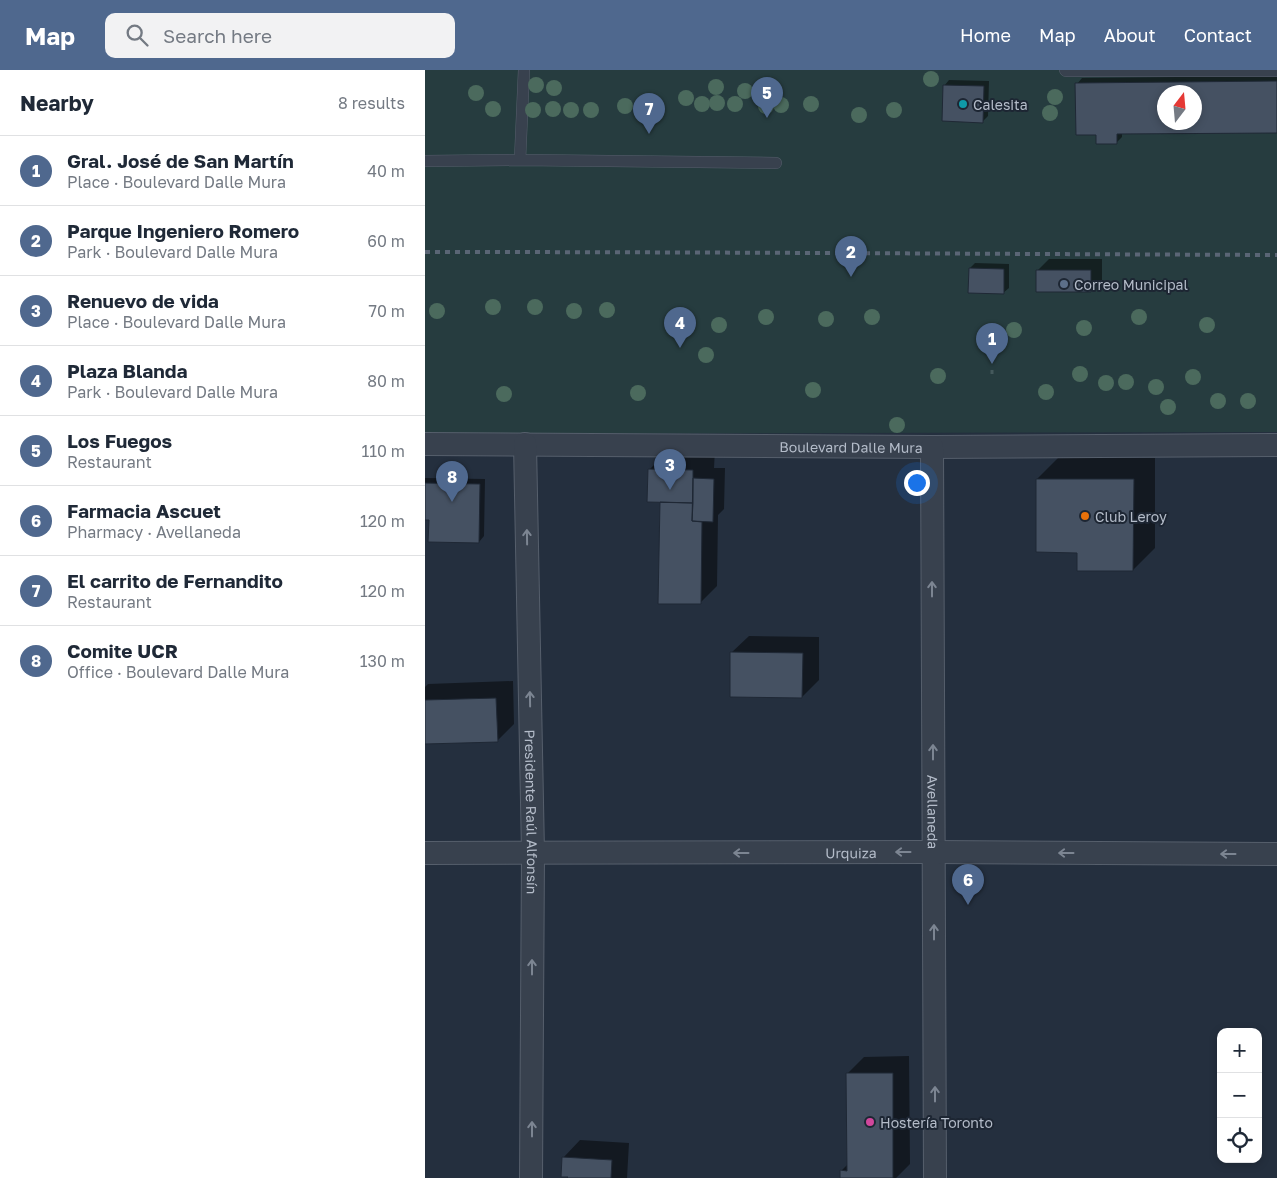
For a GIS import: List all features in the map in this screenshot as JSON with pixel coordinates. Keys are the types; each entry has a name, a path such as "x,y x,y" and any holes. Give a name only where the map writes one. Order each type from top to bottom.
{"street":[{"name":"Boulevard Dalle Mura","path":"425,444 931,447 1277,445"},
{"name":"Presidente Raúl Alfonsín","path":"525,444 533,853 531,1178"},
{"name":"Avellaneda","path":"931,447 935,1178"},
{"name":"Urquiza","path":"425,853 933,852 1277,854"}],"lane":[{"path":"520,160 524,70"},
{"path":"1065,70 1277,71"},
{"path":"425,161 520,160 776,163"}],"path":[{"path":"992,368 992,374"}],"green space":[{"path":"425,70 1277,70 1277,432 425,434"}],"building":[{"path":"1277,81 1277,133 1117,134 1117,144 1096,144 1096,135 1076,135 1075,83"},
{"name":"Calesita","path":"943,85 984,86 983,123 942,121"},
{"path":"969,268 1004,269 1004,294 968,293"},
{"name":"Correo Municipal","path":"1036,270 1091,270 1091,292 1036,292"},
{"path":"648,469 693,470 693,503 647,502"},
{"path":"693,478 714,479 713,522 692,521"},
{"name":"Club Leroy","path":"1036,479 1134,479 1133,571 1077,571 1077,553 1036,552"},
{"path":"425,483 480,484 479,543 428,542 429,520 425,520"},
{"path":"660,502 693,503 692,521 702,522 701,604 658,604"},
{"path":"730,652 803,653 802,698 730,697"},
{"path":"496,698 498,742 425,744 425,700"},
{"name":"Hostería Toronto","path":"846,1073 893,1073 893,1178 840,1178 840,1170 847,1171"},
{"path":"562,1157 612,1160 611,1178 561,1177"}],"railway":[{"path":"425,252 1277,255"}],"place":[{"name":"Calesita","path":"963,104"},
{"name":"Los Fuegos","path":"767,118"},
{"name":"El carrito de Fernandito","path":"649,134"},
{"name":"Parque Ingeniero Romero","path":"851,277"},
{"name":"Correo Municipal","path":"1064,284"},
{"name":"Plaza Blanda","path":"680,348"},
{"name":"Gral. José de San Martín","path":"992,364"},
{"name":"Renuevo de vida","path":"670,490"},
{"name":"Comite UCR","path":"452,502"},
{"name":"Club Leroy","path":"1085,516"},
{"name":"Farmacia Ascuet","path":"968,905"},
{"name":"Hostería Toronto","path":"870,1122"}]}
